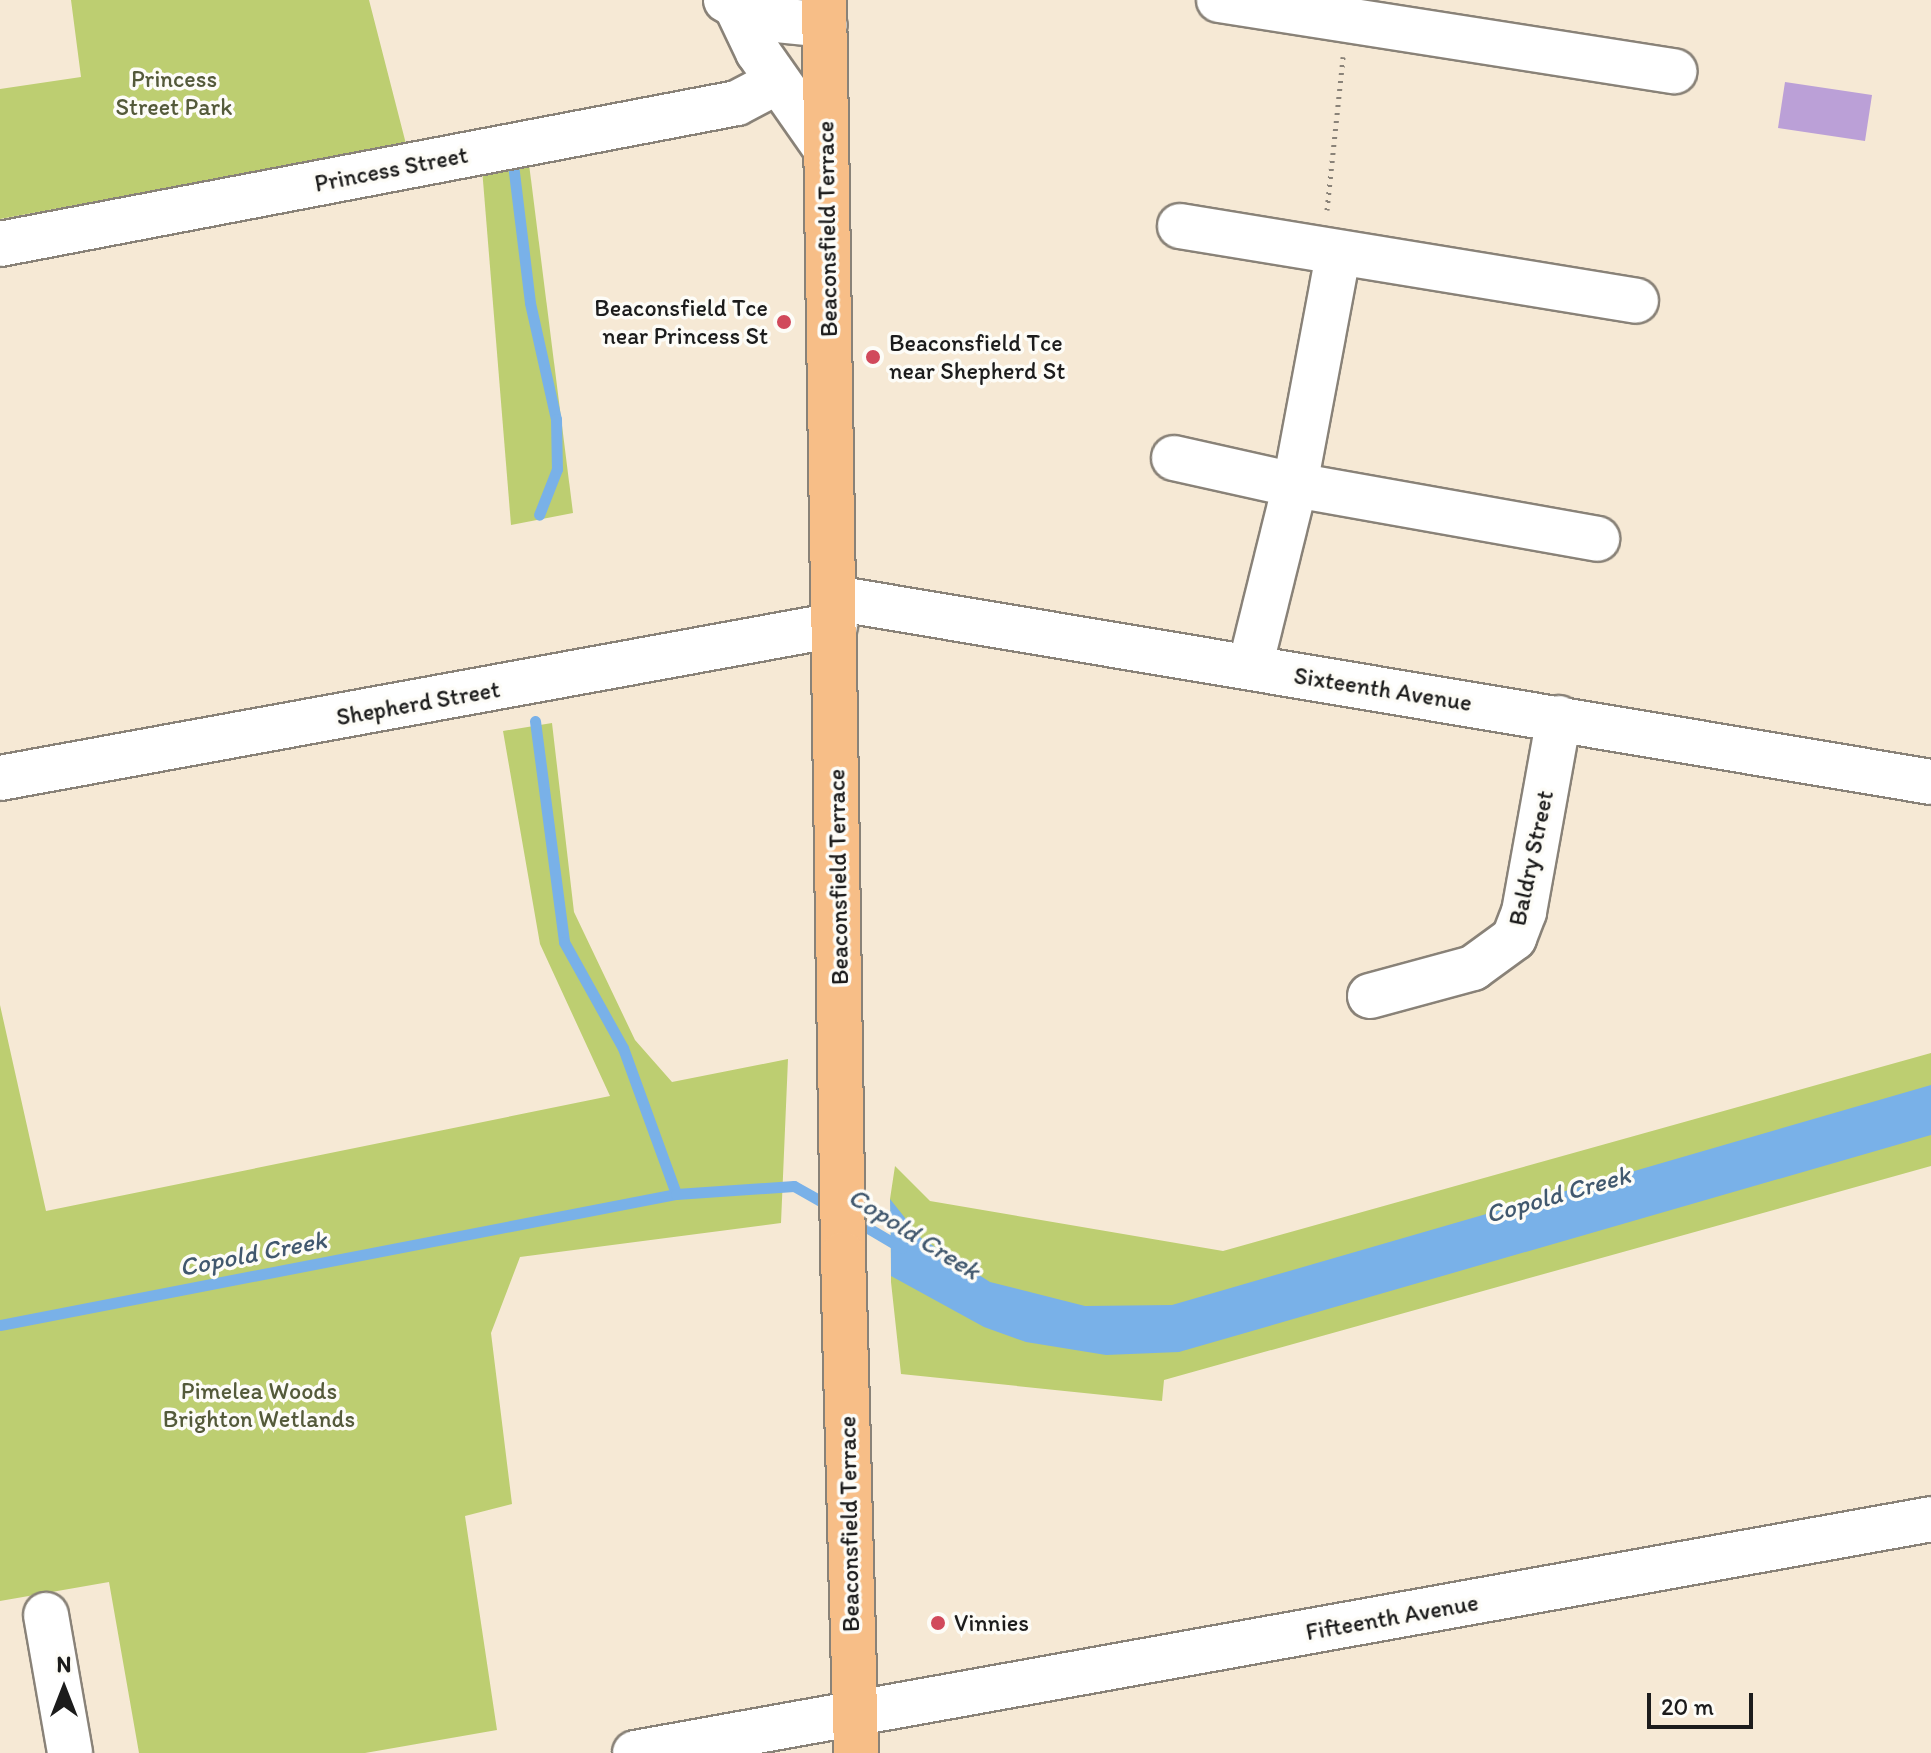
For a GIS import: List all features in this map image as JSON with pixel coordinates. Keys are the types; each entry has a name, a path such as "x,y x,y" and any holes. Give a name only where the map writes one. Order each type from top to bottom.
{"main road":[{"name":"Beaconsfield Terrace","path":"825,13 843,1254 855,1733"}],"street":[{"path":"1219,0 1371,16 1674,71"},
{"path":"731,4 789,25 825,13"},
{"path":"731,4 777,82 826,149"},
{"name":"Princess Street","path":"0,244 737,103 777,82"},
{"path":"1180,226 1636,301"},
{"path":"1250,667 1295,485 1330,253"},
{"path":"1174,458 1295,485 1597,539"},
{"name":"Sixteenth Avenue","path":"834,612 1250,667 1931,782"},
{"name":"Shepherd Street","path":"0,778 834,612"},
{"name":"Baldry Street","path":"1370,996 1473,968 1514,938 1524,912 1559,718"},
{"name":"Fifteenth Avenue","path":"635,1753 855,1733 1931,1519"},
{"path":"46,1615 70,1753"}],"path":[{"path":"1330,253 1339,122 1371,16"}],"green space":[{"name":"Princess Street Park","path":"71,0 369,0 406,144 0,219 0,89 81,77"},
{"path":"527,148 573,513 511,525 481,156"},
{"name":"Pimelea Woods Brighton Wetlands","path":"552,723 574,912 635,1040 672,1082 788,1059 781,1223 520,1257 491,1333 512,1504 465,1516 497,1730 365,1753 139,1753 109,1582 0,1601 0,1005 46,1211 610,1096 540,944 503,731"},
{"path":"1931,1053 1931,1166 1164,1380 1162,1401 901,1374 891,1282 890,1199 895,1166 930,1201 1223,1251"}],"water":[{"path":"1931,1085 1931,1135 1179,1352 1106,1355 1026,1342 984,1327 891,1276 890,1199 921,1238 990,1282 1085,1306 1172,1305"}],"pier":[{"path":"886,1197 890,1199 891,1280 887,1276"}],"building":[{"path":"1785,82 1872,95 1865,141 1778,128"}],"waterway":[{"path":"512,156 530,303 556,419 557,469 539,515"},
{"path":"535,721 564,942 623,1048 676,1194"},
{"name":"Copold Creek","path":"0,1325 676,1194 794,1186 833,1208"},
{"name":"Copold Creek","path":"851,1218 902,1248"}],"place":[{"name":"Beaconsfield Tce near Princess St","path":"784,322"},
{"name":"Beaconsfield Tce near Shepherd St","path":"873,357"},
{"name":"Vinnies","path":"938,1623"}]}
